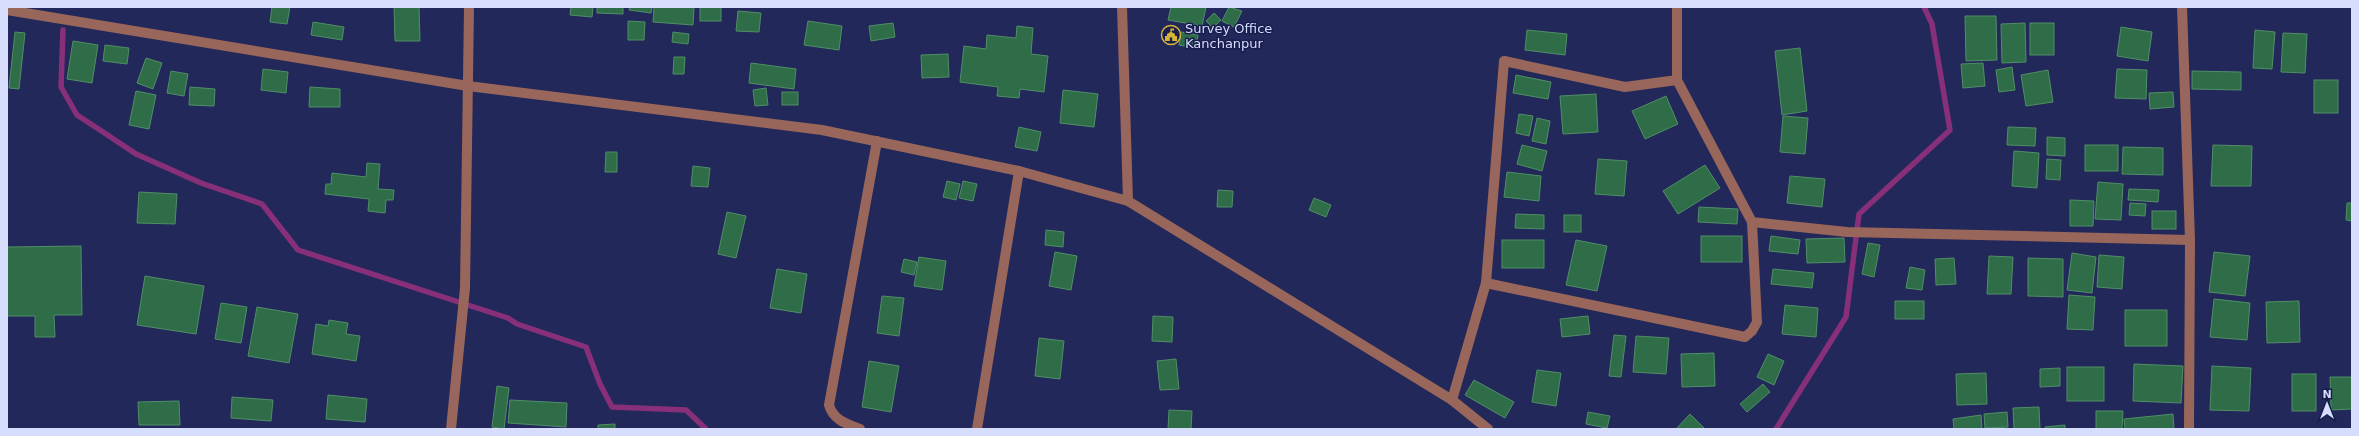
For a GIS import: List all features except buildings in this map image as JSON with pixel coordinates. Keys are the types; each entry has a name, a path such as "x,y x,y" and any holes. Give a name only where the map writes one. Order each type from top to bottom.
{"street":[{"path":"451,429 465,288 469,7"},
{"path":"1122,7 1128,201"},
{"path":"1486,283 1745,337 1752,331 1757,322 1752,222 1678,80 1677,7"},
{"path":"2182,7 2190,240 2189,429"},
{"path":"7,10 468,86 822,130 1019,171 1128,201 1452,400 1488,429"},
{"path":"1452,400 1486,283 1504,61 1624,87 1678,80"},
{"path":"860,429 838,419 830,411 829,405 877,141"},
{"path":"977,429 1019,171"},
{"path":"1752,222 1847,232 2190,240"}],"waterway":[{"path":"1776,429 1846,317 1859,214 1950,130 1932,24 1924,7"},
{"path":"63,30 61,87 77,115 136,154 201,183 262,204 298,250 508,318 517,324 586,347 600,384 612,407 686,410 706,429"}],"place":[{"name":"Survey Office Kanchanpur","path":"1171,35"}]}
